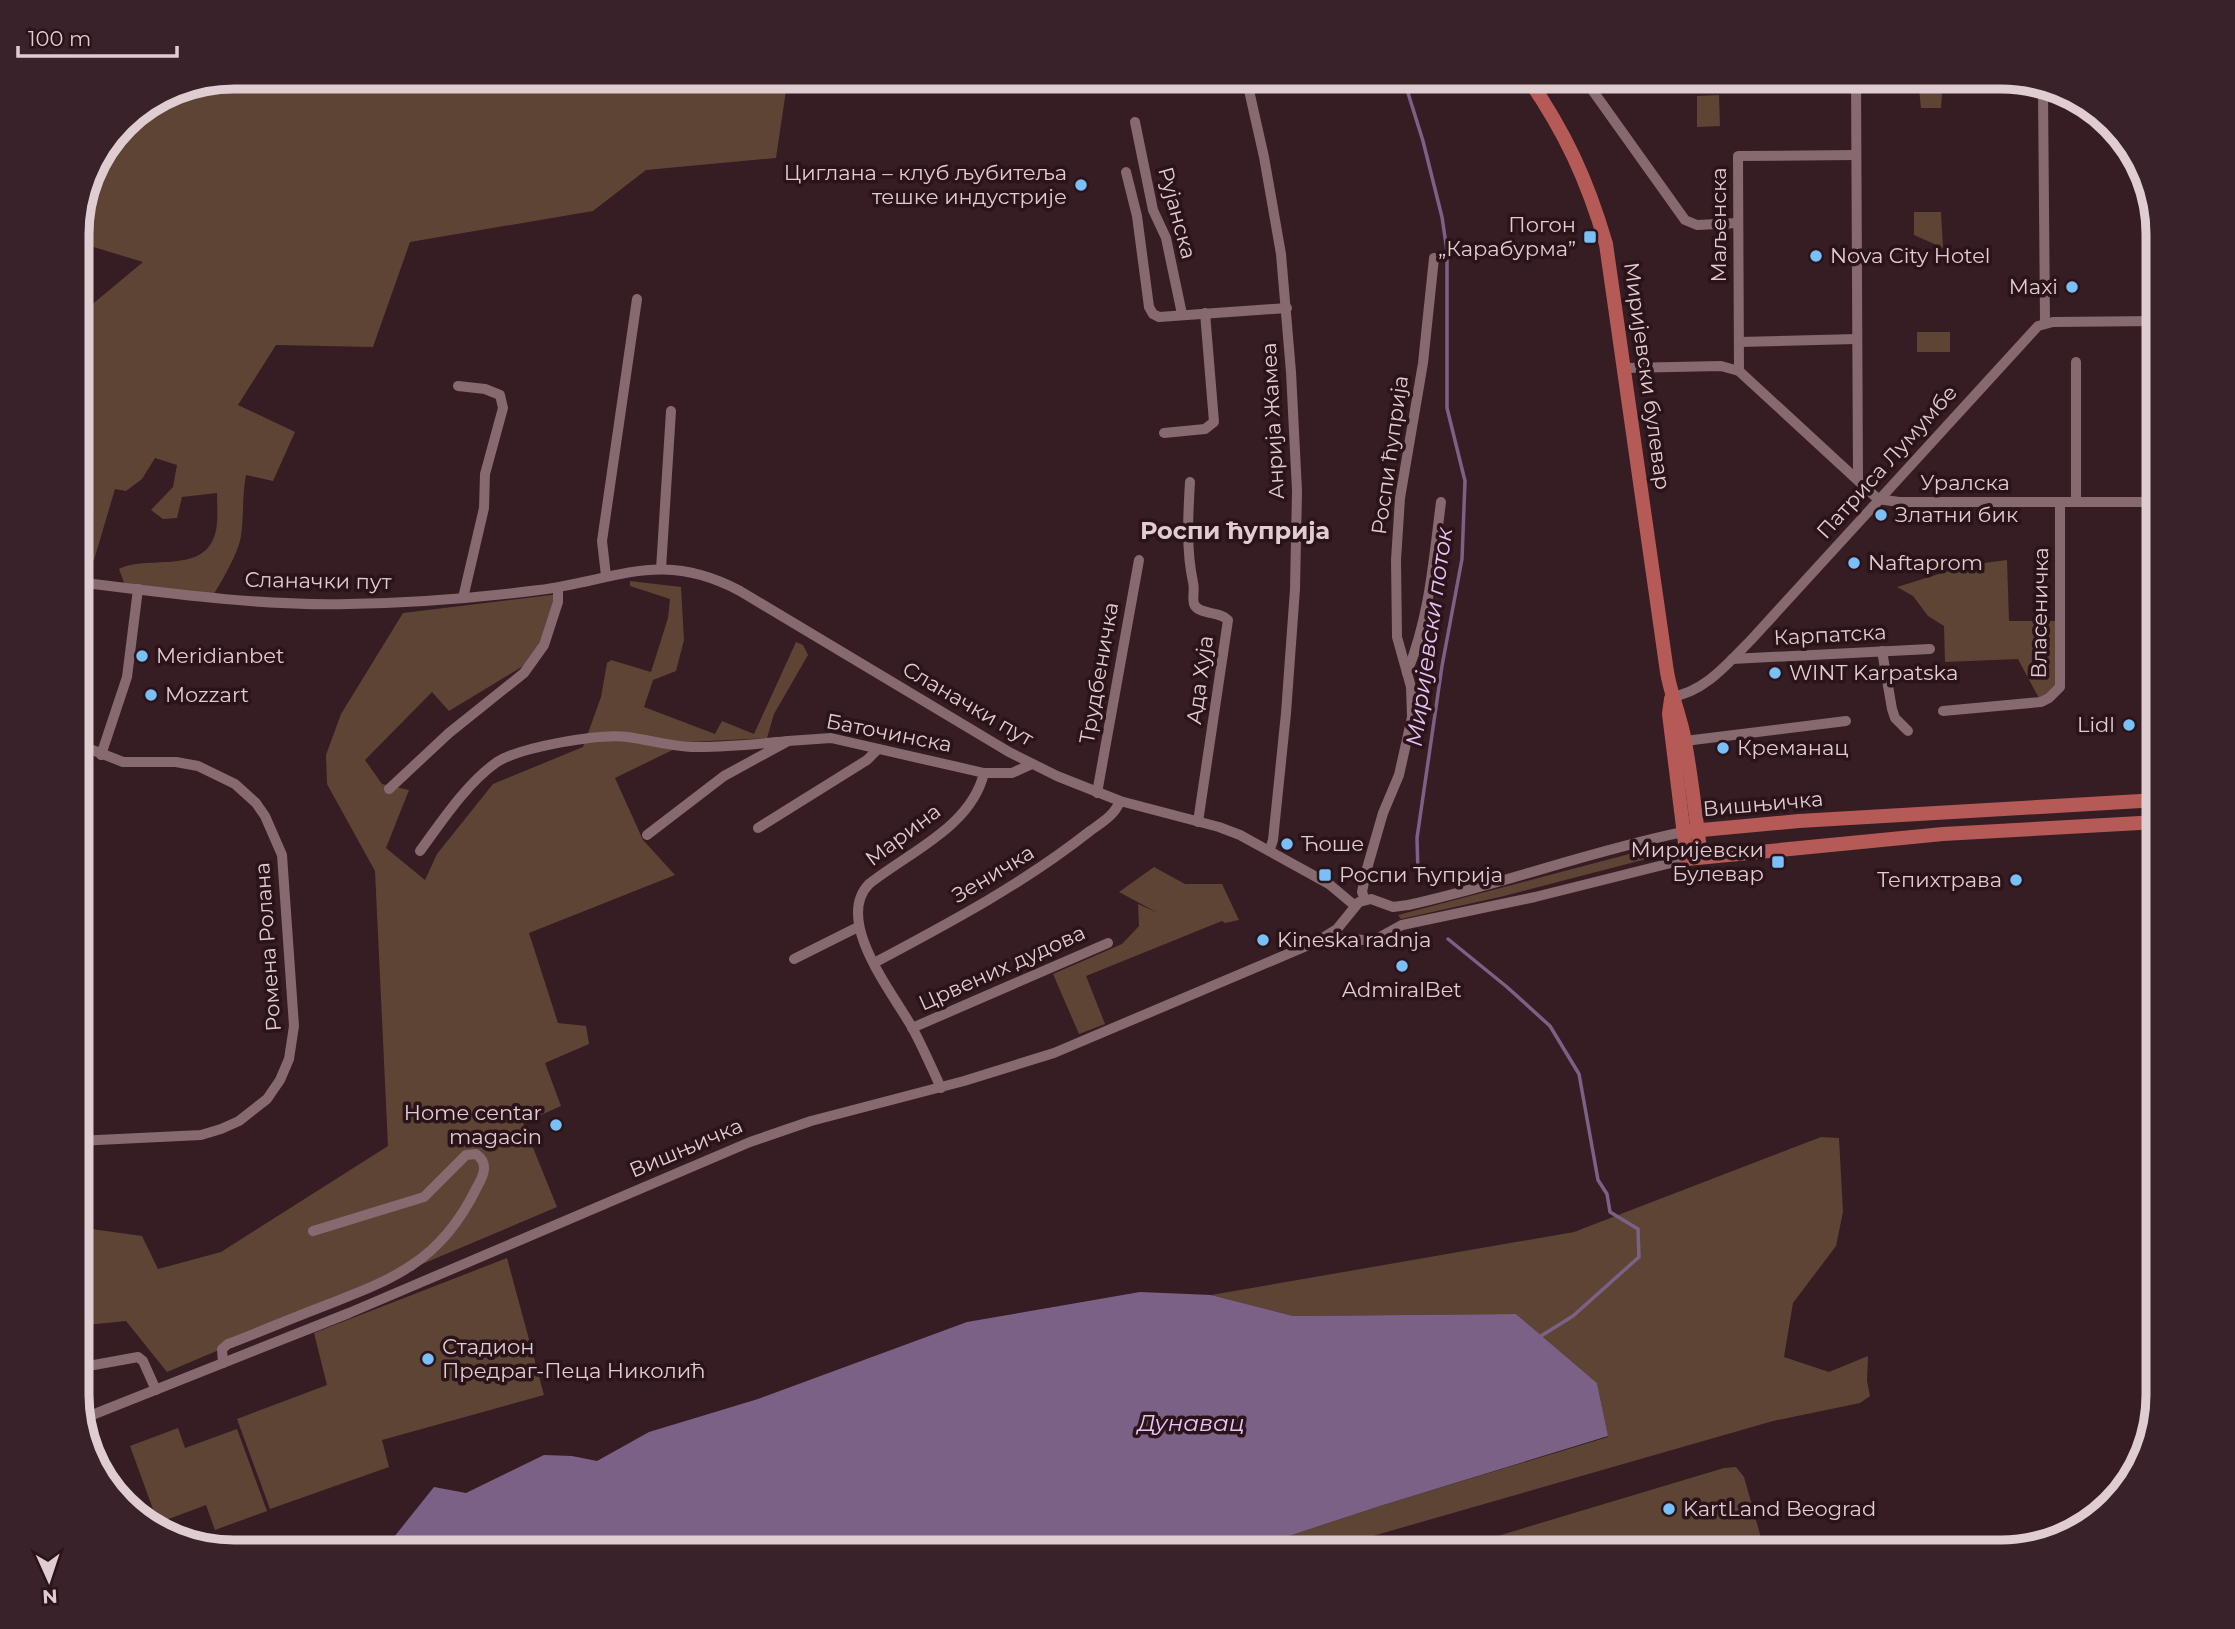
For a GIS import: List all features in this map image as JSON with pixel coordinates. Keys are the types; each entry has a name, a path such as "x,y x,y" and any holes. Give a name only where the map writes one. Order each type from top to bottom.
{"main road":[{"name":"Миријевски булевар","path":"1535,89 1569,144 1596,210 1610,263 1671,698 1669,714 1694,858"},
{"name":"Миријевски булевар","path":"1671,698 1679,713 1685,741 1690,831"},
{"name":"Вишњичка","path":"1690,831 1799,821 2146,801"},
{"name":"Вишњичка","path":"1694,858 1943,834 2146,823"}],"street":[{"name":"Анрија Жамеа","path":"1249,89 1276,223 1287,308 1295,431 1297,543 1286,713 1270,849"},
{"path":"1592,89 1685,220 1697,225 1738,223"},
{"path":"1856,89 1858,480"},
{"path":"2043,96 2045,323 2146,321"},
{"name":"Рујанска","path":"1135,122 1153,210 1166,238 1182,314"},
{"name":"Маљенска","path":"1739,371 1738,156 1856,155"},
{"path":"1126,172 1137,216 1151,312 1158,317 1287,308"},
{"name":"Роспи ћуприја","path":"1356,907 1383,813 1399,775 1413,705 1397,637 1395,560 1400,498 1429,327 1434,258"},
{"path":"606,576 601,541 637,299"},
{"path":"1164,433 1205,429 1214,422 1205,313"},
{"name":"Патриса Лумумбе","path":"1671,698 1688,694 1732,659 2038,326 2045,323"},
{"path":"1739,342 1856,339"},
{"path":"2076,502 2077,362"},
{"path":"1625,368 1721,366 1739,371 1878,499"},
{"path":"458,386 485,389 500,395 503,408 485,474 484,508 463,597"},
{"path":"661,569 671,411"},
{"name":"Ада Хуја","path":"1190,482 1189,564 1194,583 1194,603 1197,608 1224,615 1228,620 1198,822"},
{"name":"Уралска","path":"1878,499 1899,502 2146,502"},
{"path":"1407,673 1421,639 1428,609 1441,502"},
{"name":"Власеничка","path":"1943,711 2041,702 2060,687 2060,502"},
{"name":"Трудбеничка","path":"1097,793 1139,560"},
{"name":"Сланачки пут","path":"90,583 318,604 385,603 558,588 606,576 661,569 689,572 722,582 1032,764 1120,802 1226,829 1270,849 1340,891 1356,907"},
{"path":"389,789 439,741 524,673 544,645 558,602 558,588"},
{"path":"90,750 101,755 127,677 138,589"},
{"name":"Карпатска","path":"1732,659 1930,649"},
{"path":"1882,651 1892,709 1895,718 1908,731"},
{"path":"1685,741 1846,721"},
{"path":"420,851 458,800 486,771 524,749 618,737 676,746 704,747 788,741"},
{"name":"Баточинска","path":"647,835 724,776 788,741 831,738 984,773"},
{"path":"758,828 867,760 878,749"},
{"name":"Ромена Ролана","path":"90,1140 210,1133 247,1116 267,1099 280,1080 289,1059 294,1026 285,872 275,835 256,803 235,784 198,766 176,762 133,764 101,755"},
{"path":"984,773 1012,773 1032,764"},
{"name":"Марина","path":"858,927 859,905 864,889 959,817 976,796 984,773"},
{"name":"Зеничка","path":"874,963 971,911 1063,854 1109,817 1120,802"},
{"name":"Вишњичка","path":"91,1415 349,1313 750,1142 811,1121 941,1087 1072,1046 1316,942 1337,929 1356,907 1382,904 1400,907 1608,850 1690,831"},
{"name":"Вишњичка","path":"1316,942 1333,939 1373,941 1402,925 1522,900 1694,858"},
{"path":"1382,904 1390,919 1384,935"},
{"path":"1356,907 1349,927 1361,940"},
{"path":"794,960 858,927 874,963 912,1028 941,1087"},
{"name":"Црвених дудова","path":"912,1028 1108,943"},
{"path":"223,1363 222,1349 228,1344 354,1294 403,1270 422,1257 466,1210 484,1173 483,1160 476,1154 466,1155 424,1197 313,1231"},
{"path":"94,1365 138,1357 143,1361 156,1390"}],"shaded area":[{"path":"1919,89 1939,89 1942,94 1941,108 1921,108"},
{"path":"225,90 786,90 776,158 646,170 593,211 410,242 373,347 276,345 238,405 295,432 273,481 246,475 242,528 237,551 212,597 126,588 119,569 130,565 172,562 197,556 207,548 217,527 217,493 182,497 177,518 163,519 151,510 173,487 177,465 155,458 142,479 126,491 115,489 94,560 90,560 90,306 143,262 90,246 94,197 109,162 132,132 146,119 170,104 197,94"},
{"path":"1719,95 1720,126 1697,127 1697,96"},
{"path":"1914,212 1941,212 1943,248 1914,235"},
{"path":"1917,332 1950,332 1950,352 1917,352"},
{"path":"2007,560 2009,621 2061,621 2062,680 2041,702 2018,659 1945,662 1944,626 1928,616 1913,596 1897,587 1968,565"},
{"path":"630,581 681,587 684,640 676,671 653,680 644,707 715,734 722,721 754,734 796,642 803,645 808,655 774,714 767,738 689,742 615,778 643,840 675,875 529,933 558,1023 586,1026 589,1044 545,1063 561,1106 523,1123 557,1207 167,1372 126,1321 90,1325 90,1229 142,1236 158,1269 221,1252 388,1146 375,871 327,784 326,755 341,714 403,613 559,594 535,659 449,711 432,692 365,760 382,784 409,790 386,848 425,880 437,854 493,784 583,747 601,697 607,663 611,660 651,672 668,618 670,599 630,586"},
{"path":"1652,848 1654,857 1504,896 1401,919 1398,915"},
{"path":"1154,867 1185,884 1222,884 1239,920 1225,923 1222,921 1086,976 1105,1024 1079,1034 1053,974 1122,944 1139,926 1138,904 1158,913 1119,892"},
{"path":"1821,1137 1839,1138 1843,1212 1836,1246 1793,1303 1784,1357 1829,1372 1868,1356 1867,1381 1870,1396 1860,1403 1773,1421 1359,1540 1277,1540 1608,1437 1597,1383 1516,1314 1293,1316 1211,1295 1574,1232"},
{"name":"Стадион Предраг-Пеца Николић","path":"507,1258 544,1395 382,1440 389,1467 270,1509 237,1419 327,1385 314,1333"},
{"path":"178,1428 185,1448 237,1429 267,1511 215,1530 206,1505 164,1521 155,1516 130,1446"},
{"name":"KartLand Beograd","path":"1736,1467 1744,1477 1762,1540 1484,1540 1724,1468"}],"water":[{"name":"Дунавац","path":"1140,1292 1211,1295 1293,1316 1516,1314 1597,1383 1608,1436 1277,1540 392,1540 434,1487 466,1493 544,1455 572,1456 597,1461 649,1432 758,1399 967,1322"}],"waterway":[{"name":"Миријевски поток","path":"1407,89 1442,217 1447,251 1447,408 1465,481 1462,559 1442,666 1417,838 1418,874"},
{"name":"Миријевски поток","path":"1448,939 1550,1026 1579,1074 1598,1180 1607,1194 1610,1212 1638,1229 1639,1257 1573,1316 1541,1336"}],"place":[{"name":"Циглана – клуб љубитеља тешке индустрије","path":"1081,185"},
{"name":"Погон „Карабурма”","path":"1590,237"},
{"name":"Nova City Hotel","path":"1816,256"},
{"name":"Maxi","path":"2072,287"},
{"name":"Златни бик","path":"1881,515"},
{"name":"Naftaprom","path":"1854,563"},
{"name":"Meridianbet","path":"142,656"},
{"name":"WINT Karpatska","path":"1775,673"},
{"name":"Mozzart","path":"151,695"},
{"name":"Lidl","path":"2129,725"},
{"name":"Креманац","path":"1723,748"},
{"name":"Ћоше","path":"1287,844"},
{"name":"Миријевски Булевар","path":"1778,862"},
{"name":"Роспи Ћуприја","path":"1325,875"},
{"name":"Тепихтрава","path":"2016,880"},
{"name":"Kineska radnja","path":"1263,940"},
{"name":"AdmiralBet","path":"1402,966"},
{"name":"Home centar magacin","path":"556,1125"},
{"name":"Стадион Предраг-Пеца Николић","path":"428,1359"},
{"name":"KartLand Beograd","path":"1669,1509"}],"district":[{"name":"Роспи ћуприја","path":"1235,531"}]}
